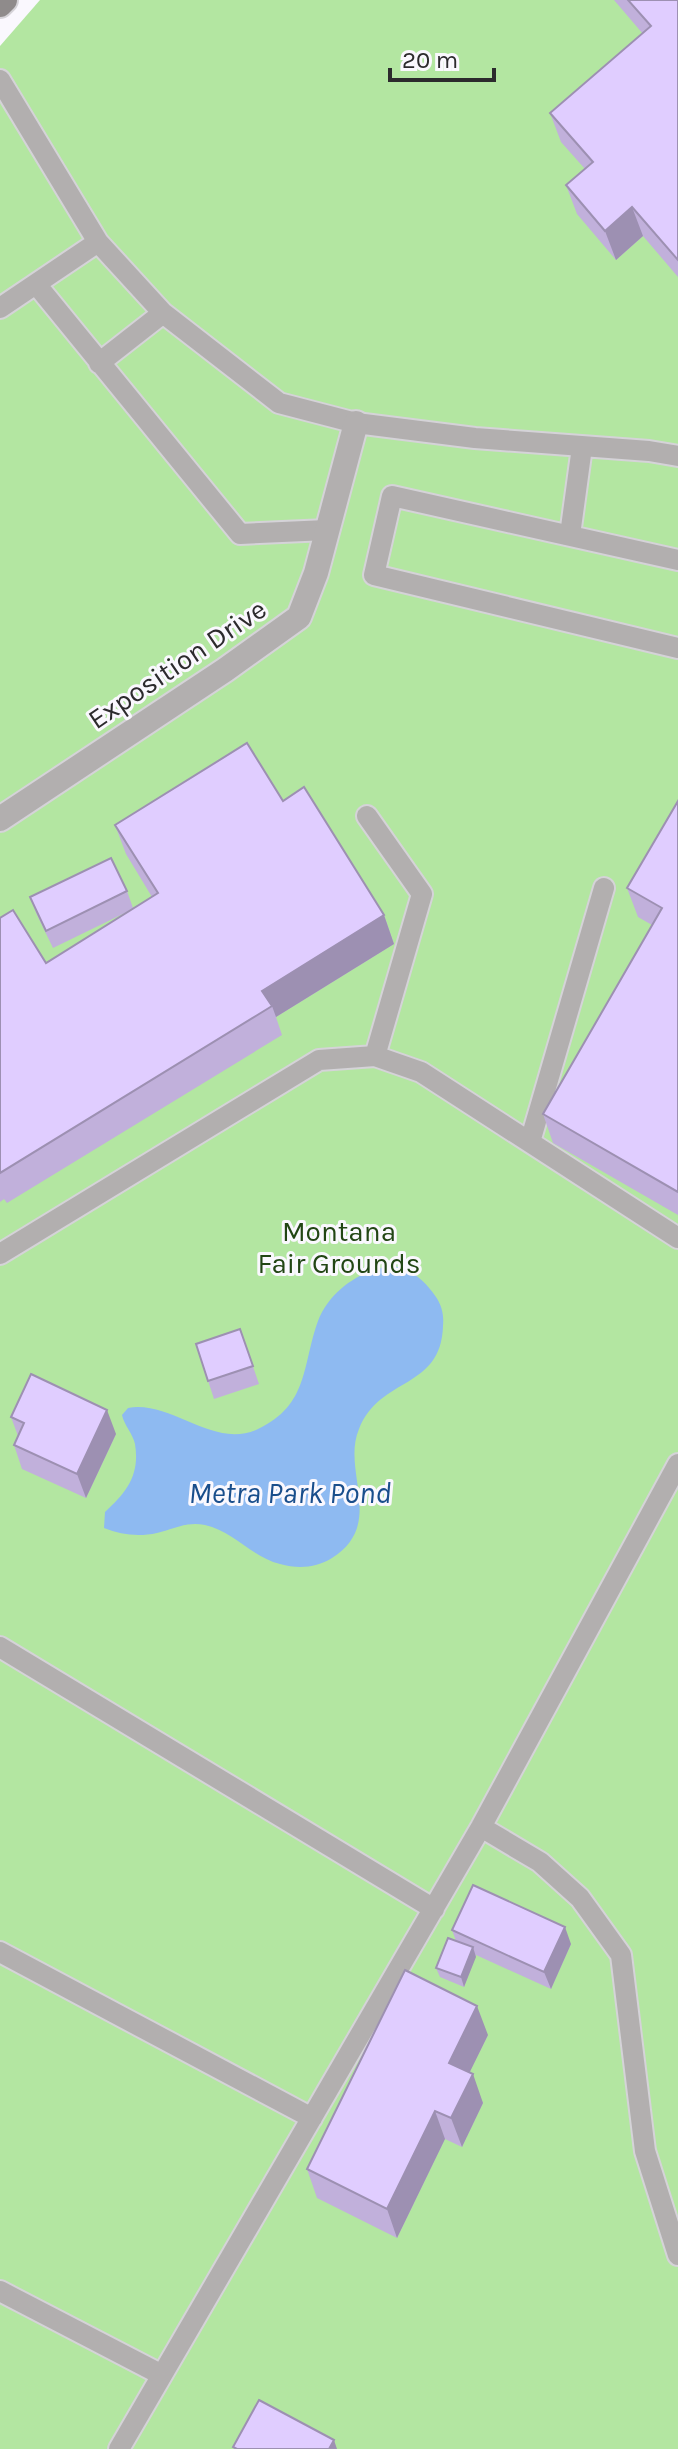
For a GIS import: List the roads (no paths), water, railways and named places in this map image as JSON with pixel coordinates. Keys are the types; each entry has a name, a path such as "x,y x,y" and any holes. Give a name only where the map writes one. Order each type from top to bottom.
{"main road":[{"path":"0,5 5,0"}],"street":[{"name":"Exposition Drive","path":"0,819 225,670 299,617 316,573 356,423"}],"lane":[{"path":"0,80 98,242 163,313 279,403 356,423 678,456"},
{"path":"0,308 98,242"},
{"path":"36,284 240,534 327,530"},
{"path":"99,363 163,313"},
{"path":"570,535 582,447"},
{"path":"678,560 392,496 374,575 678,648"},
{"path":"367,816 422,894 375,1056"},
{"path":"530,1142 604,888"},
{"path":"0,1254 319,1060 375,1056 421,1072 678,1238"},
{"path":"119,2449 481,1827 678,1464"},
{"path":"0,1647 434,1909"},
{"path":"481,1827 540,1862 580,1898 621,1955 645,2151 678,2255"},
{"path":"0,1952 312,2118"},
{"path":"0,2291 162,2375"}],"water":[{"name":"Metra Park Pond","path":"393,1266 418,1277 438,1300 443,1318 440,1347 432,1362 381,1400 359,1429 355,1462 360,1513 348,1544 326,1561 313,1566 293,1567 270,1561 225,1533 205,1525 186,1525 144,1535 123,1534 104,1528 105,1512 125,1490 136,1465 135,1444 122,1415 128,1408 144,1407 161,1411 225,1433 241,1434 258,1429 275,1419 295,1396 318,1321 330,1300 359,1277"}],"park label":[{"name":"Montana Fair Grounds","path":"339,1247"}]}
